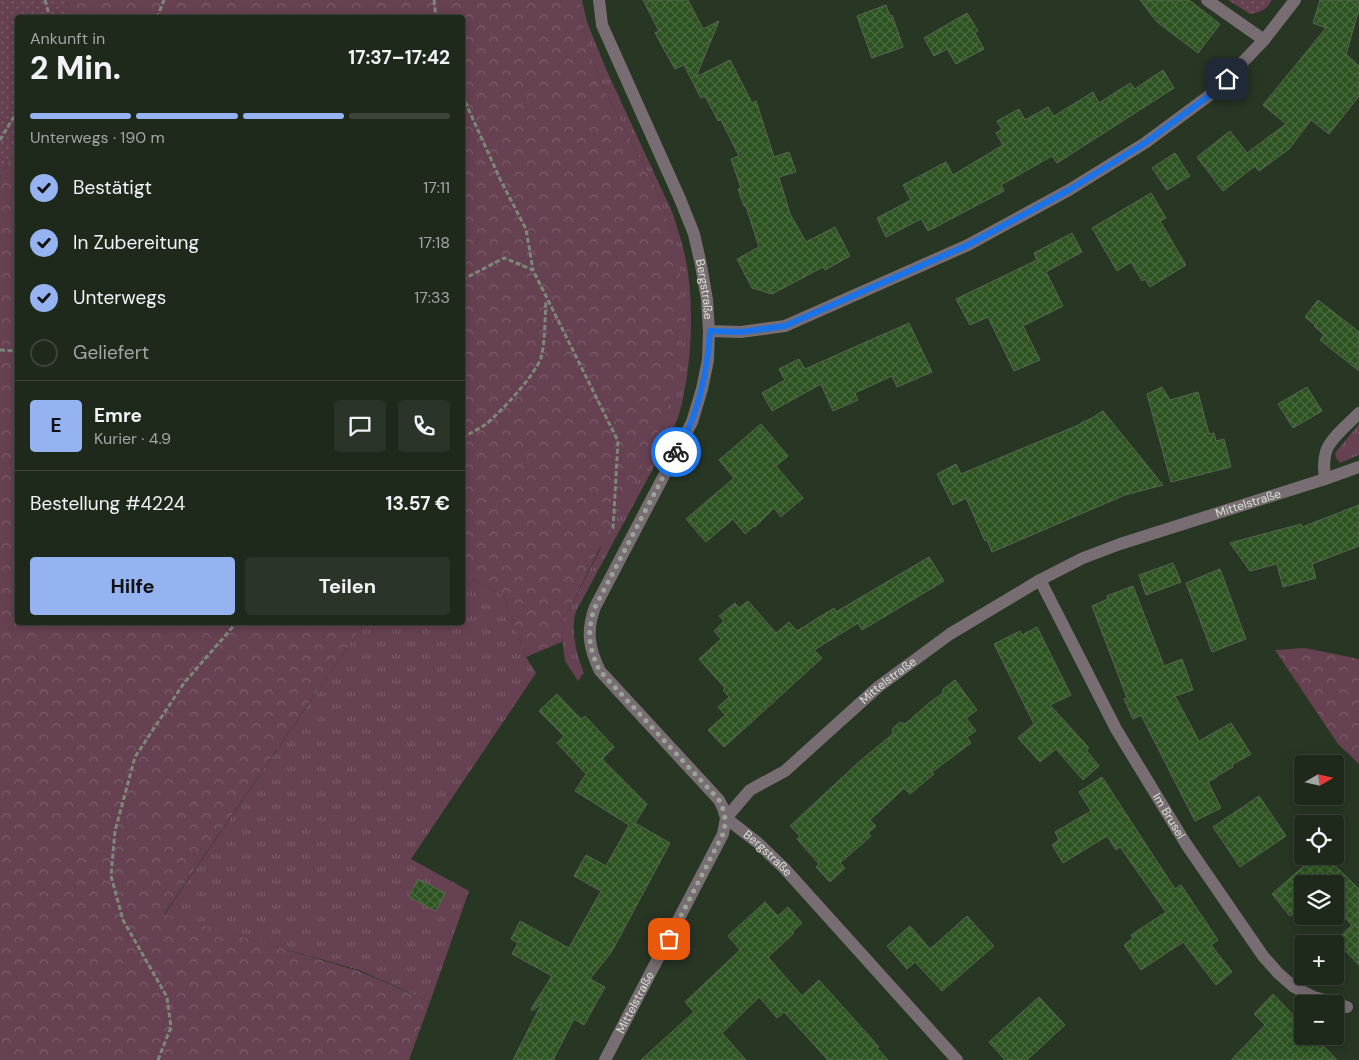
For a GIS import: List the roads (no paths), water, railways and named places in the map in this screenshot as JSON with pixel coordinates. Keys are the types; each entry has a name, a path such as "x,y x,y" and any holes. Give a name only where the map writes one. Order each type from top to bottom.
{"street":[{"name":"Bergstraße","path":"599,0 602,25 694,234 707,300 710,331 708,360 692,422 595,607 590,620 593,656 600,671 719,800 726,818 784,868 957,1060"},
{"path":"1207,0 1264,40"},
{"path":"710,331 741,332 785,326 968,245 1069,190 1145,143 1214,92 1264,40 1295,0"},
{"path":"1325,479 1324,463 1326,450 1333,439 1359,413"},
{"name":"Mittelstraße","path":"605,1060 720,841 726,818 750,790 785,771 878,687 950,634 1040,580 1083,558 1120,544 1325,479 1359,466"},
{"name":"Im Brusel","path":"1040,580 1116,729 1186,844 1263,956 1294,987 1314,997 1347,1007"}]}
